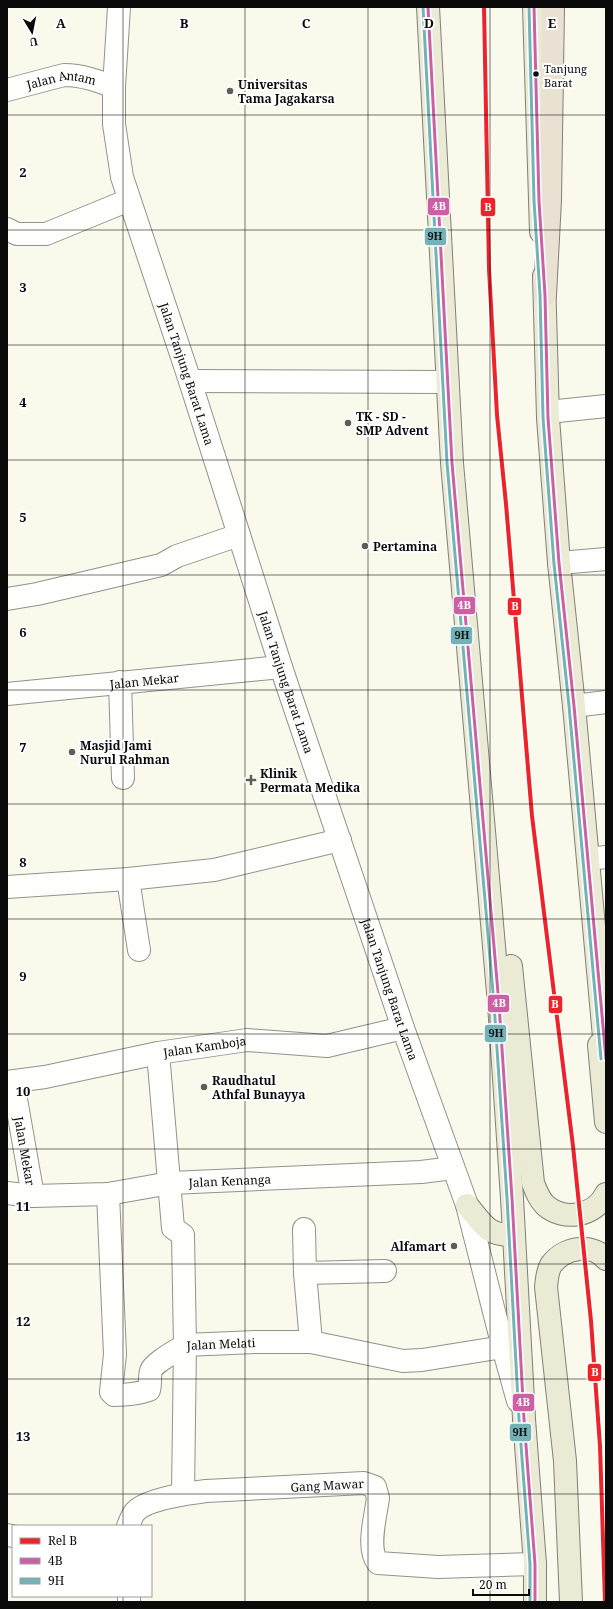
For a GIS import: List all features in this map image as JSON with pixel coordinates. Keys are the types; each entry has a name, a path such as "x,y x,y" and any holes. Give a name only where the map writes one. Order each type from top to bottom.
{"highway":[{"path":"545,295 550,200 553,7"}],"main road":[{"path":"428,7 452,466 499,1004 536,1602"},
{"path":"534,7 539,201 545,295 548,418 559,563 574,706 597,858 606,1059"},
{"path":"548,418 544,495 606,1122"},
{"path":"452,466 468,532 533,1184 536,1194 545,1205 563,1214 575,1215 595,1208 603,1200 606,1194"},
{"path":"467,1204 484,1225 493,1232 503,1235 514,1235"},
{"path":"571,1602 565,1461 546,1287 547,1275 552,1264 562,1254 576,1249 587,1249 596,1252 606,1259"}],"street":[{"name":"Jalan Tanjung Barat Lama","path":"119,7 114,87 114,124 117,153 122,177 190,381 281,667 403,1028 467,1204 503,1347 524,1419"},
{"name":"Jalan Antam","path":"7,90 64,75 99,81 114,87"},
{"path":"7,229 17,234 46,234 129,200"},
{"path":"190,381 447,382"},
{"path":"548,418 606,406"},
{"path":"7,599 37,594 161,565 177,556 239,535"},
{"path":"559,563 606,559"},
{"name":"Jalan Mekar","path":"7,694 281,667"},
{"path":"120,682 123,778"},
{"path":"574,706 606,702"},
{"path":"7,886 128,879 214,870 340,840"},
{"path":"128,879 139,950"},
{"name":"Jalan Kamboja","path":"10,1082 45,1077 158,1053 246,1040 328,1046 403,1028"},
{"name":"Jalan Melati","path":"158,1053 173,1228 183,1235 185,1345 256,1342 311,1342 404,1361 422,1360 503,1347"},
{"name":"Jalan Mekar","path":"10,1082 33,1196"},
{"name":"Jalan Kenanga","path":"7,1192 33,1196 108,1194 170,1183 421,1172 454,1168"},
{"path":"108,1194 115,1354 112,1392 114,1395 142,1393 149,1390 151,1385 151,1370 154,1365 185,1345"},
{"path":"304,1230 305,1274 311,1342"},
{"path":"305,1274 385,1271"},
{"path":"183,1494 185,1345"},
{"name":"Gang Mawar","path":"128,1525 134,1512 138,1509 167,1498 183,1494 206,1491 364,1483 375,1487 377,1492 378,1498 372,1545 374,1559 378,1564 438,1567 534,1564"}],"rail line":[{"name":"B","path":"484,7 489,269 497,415 506,504 532,816 573,1146 591,1321 600,1446 605,1602"}],"transit line":[{"name":"9H","path":"423,7 447,463 494,1004 507,1198 519,1419 530,1564 530,1602"},
{"name":"4B","path":"428,7 452,463 499,1004 512,1198 524,1419 535,1564 535,1602"},
{"name":"9H","path":"529,7 534,201 540,295 543,418 554,564 569,706 601,1059"},
{"name":"4B","path":"534,7 539,201 545,295 548,418 559,563 574,706 606,1059"}],"place":[{"name":"Tanjung Barat","path":"536,74"},
{"name":"Universitas Tama Jagakarsa","path":"230,91"},
{"name":"TK - SD - SMP Advent","path":"348,423"},
{"name":"Pertamina","path":"365,546"},
{"name":"Masjid Jami Nurul Rahman","path":"72,752"},
{"name":"Klinik Permata Medika","path":"251,780"},
{"name":"Raudhatul Athfal Bunayya","path":"204,1087"},
{"name":"Alfamart","path":"454,1246"}]}
